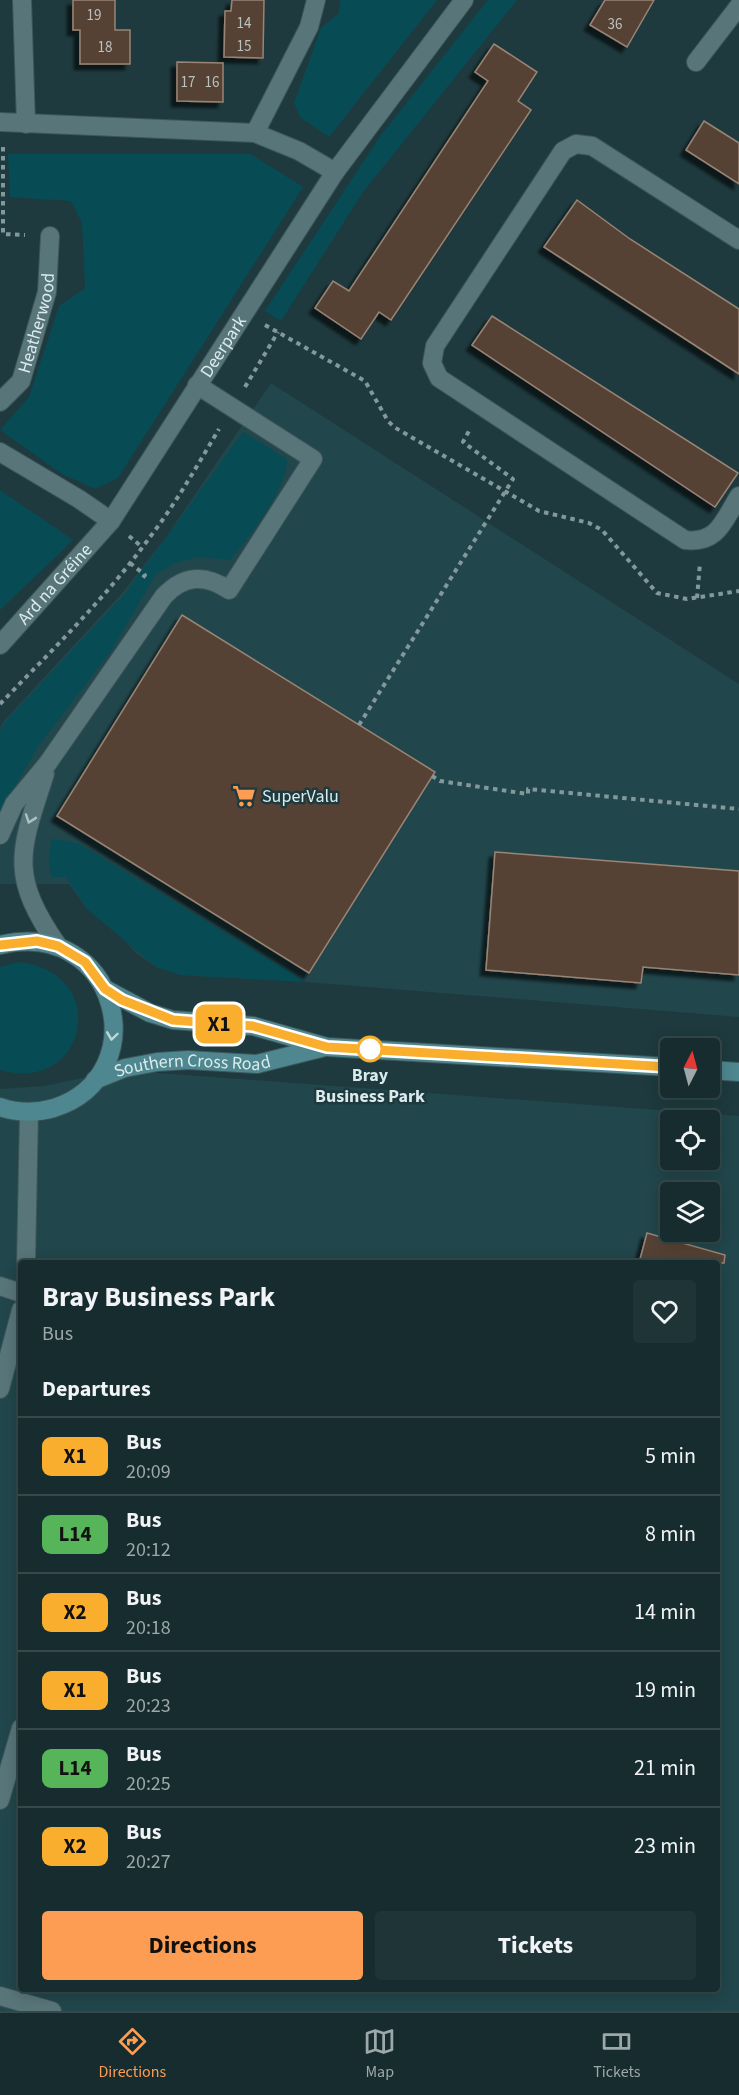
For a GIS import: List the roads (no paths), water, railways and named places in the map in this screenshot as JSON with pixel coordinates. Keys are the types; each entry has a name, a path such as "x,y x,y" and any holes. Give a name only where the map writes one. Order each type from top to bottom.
{"main road":[{"name":"Southern Cross Road","path":"0,945 37,941 58,946 85,962 105,989 112,1009 114,1031 108,1058 95,1080 80,1094 63,1105 29,1112 0,1107"},
{"name":"Southern Cross Road","path":"105,989 131,1004 173,1020 253,1026 327,1047 660,1066"},
{"name":"Southern Cross Road","path":"95,1080 125,1068 157,1062 188,1060 256,1064 327,1047"},
{"path":"720,1071 739,1072"}],"street":[{"path":"22,0 26,124"},
{"path":"255,133 309,27 315,0"},
{"name":"Deerpark","path":"111,521 335,172 464,0"},
{"path":"696,62 739,6"},
{"path":"1,122 255,133 299,151 335,172"},
{"path":"739,240 592,146 576,144 563,151 435,346 432,363 439,378 685,540 700,542 717,531 739,496"},
{"name":"Heatherwood","path":"0,402 21,381 47,292 50,236"},
{"path":"0,836 14,804 48,763 164,596 185,580 200,578 216,581 229,590 313,459 197,385"},
{"path":"0,452 80,499 111,521"},
{"name":"Ard na Gréine","path":"0,645 111,521"},
{"path":"48,763 25,834 24,877 32,905 58,946"},
{"path":"26,1260 29,1112"},
{"path":"0,1286 18,1292"},
{"path":"0,1389 18,1321"},
{"path":"0,1800 18,1738"},
{"path":"0,1996 52,2011"}],"place":[{"name":"SuperValu","path":"244,796"},
{"name":"Bray Business Park","path":"370,1049"}]}
